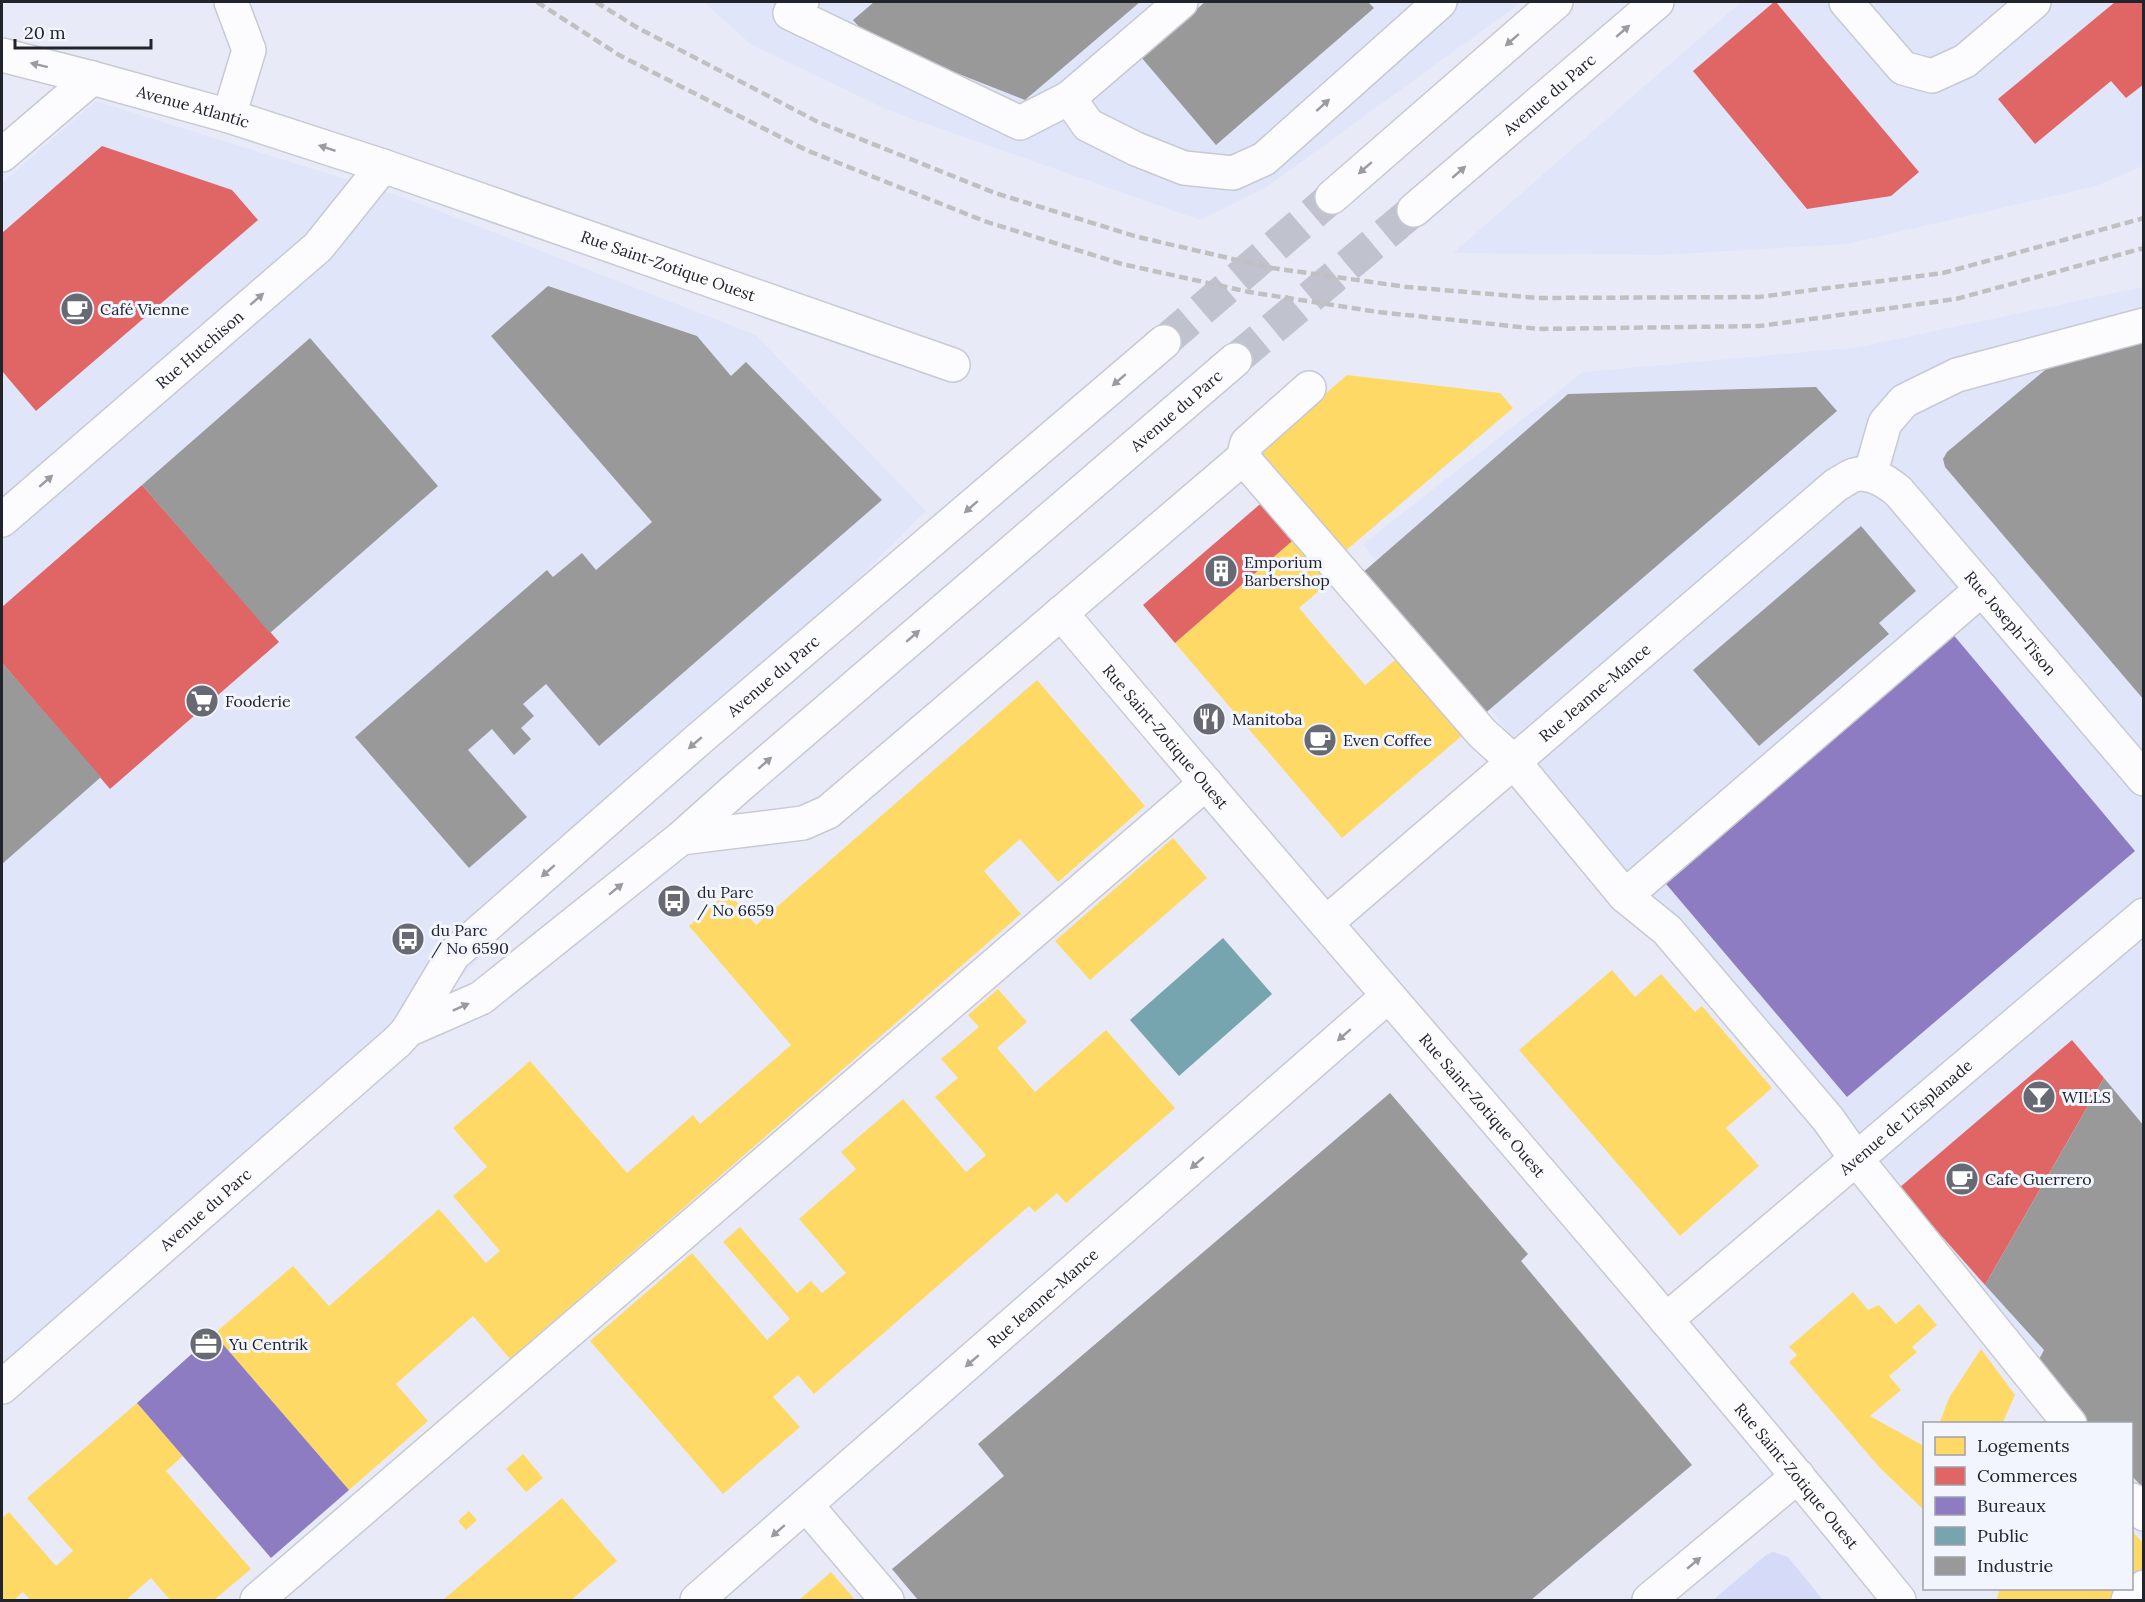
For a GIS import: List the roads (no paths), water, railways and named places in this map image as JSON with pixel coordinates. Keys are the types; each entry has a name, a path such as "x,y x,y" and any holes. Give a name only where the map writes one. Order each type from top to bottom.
{"street":[{"path":"229,116 249,50 231,2"},
{"path":"796,7 1020,123 1069,99 1181,2"},
{"path":"1069,99 1088,125 1136,149 1184,168 1233,173 1264,159 1440,2"},
{"path":"1332,197 1556,2"},
{"name":"Avenue du Parc","path":"1414,210 1657,2"},
{"path":"1846,2 1903,68 1932,76 1965,61 2034,2"},
{"name":"Avenue Atlantic","path":"2,55 229,116 383,166"},
{"path":"2,155 92,78"},
{"name":"Rue Saint-Zotique Ouest","path":"383,166 953,364"},
{"name":"Rue Hutchison","path":"2,520 318,247 383,166"},
{"path":"1870,475 1885,423 1904,401 1957,375 2144,324"},
{"name":"Avenue du Parc","path":"2,1386 332,1100 408,1030 453,955 699,739 1164,342"},
{"name":"Avenue du Parc","path":"408,1030 481,998 681,838 1235,360"},
{"path":"681,838 803,823 828,812 1243,458 1247,443 1309,388"},
{"path":"1243,458 1482,733 1514,762 1625,896 1667,930 1828,1119 1857,1160 2068,1422"},
{"name":"Rue Joseph-Tison","path":"1870,475 1886,481 1898,491 2144,779"},
{"name":"Rue Jeanne-Mance","path":"1326,923 1836,485 1853,476 1870,475"},
{"path":"1625,896 1982,589"},
{"name":"Rue Saint-Zotique Ouest","path":"1061,613 1666,1320 1899,1600"},
{"path":"257,1600 1206,783"},
{"name":"Avenue de L'Esplanade","path":"1666,1320 2144,915"},
{"name":"Rue Jeanne-Mance","path":"697,1600 1388,996"},
{"path":"1649,1600 1798,1476"},
{"path":"2133,1501 2144,1514"},
{"path":"807,1506 887,1600"},
{"path":"2128,1600 2144,1587"}],"tunnel":[{"path":"1164,342 1332,197"},
{"path":"1235,360 1414,210"}],"railway":[{"path":"537,2 619,55 806,150 984,221 1122,264 1249,292 1378,312 1539,329 1760,326 1956,299 2144,248"},
{"path":"596,2 638,28 818,122 995,193 1138,237 1272,268 1407,287 1538,298 1759,297 1943,273 2144,218"}],"place":[{"name":"Café Vienne","path":"77,309"},
{"name":"Emporium Barbershop","path":"1221,571"},
{"name":"Fooderie","path":"202,701"},
{"name":"Manitoba","path":"1209,719"},
{"name":"Even Coffee","path":"1320,740"},
{"name":"du Parc / No 6659","path":"674,901"},
{"name":"du Parc / No 6590","path":"408,939"},
{"name":"WILLS","path":"2039,1097"},
{"name":"Cafe Guerrero","path":"1962,1179"},
{"name":"Yu Centrik","path":"206,1344"}]}
